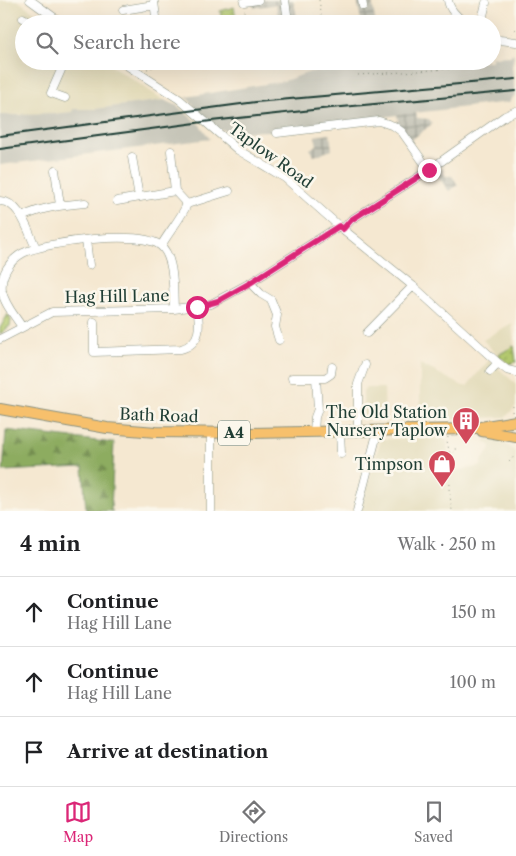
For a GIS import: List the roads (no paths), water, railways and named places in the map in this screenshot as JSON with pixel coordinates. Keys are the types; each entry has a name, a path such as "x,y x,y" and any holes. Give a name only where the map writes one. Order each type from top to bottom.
{"main road":[{"name":"Bath Road","path":"0,410 107,428 156,432 469,430 507,434 516,437"},
{"name":"Bath Road","path":"469,430 516,423"},
{"path":"516,423 516,432"}],"street":[{"path":"30,0 49,15"},
{"path":"246,11 244,1 258,0"},
{"path":"284,0 287,14"},
{"path":"448,0 448,5 456,15"},
{"path":"123,10 154,2 156,15"},
{"path":"483,15 486,4"},
{"path":"501,40 516,42"},
{"path":"61,70 51,93 65,98"},
{"name":"Taplow Road","path":"134,70 179,99 238,150 285,178 413,286 498,362 508,370 516,372"},
{"name":"Hag Hill Lane","path":"0,339 52,312 174,309 197,307 218,301 341,227 429,170 505,116 516,112"},
{"path":"277,133 379,121 394,126 402,132 429,170"},
{"path":"170,151 175,191 187,204"},
{"path":"132,157 139,197"},
{"path":"55,170 60,205"},
{"path":"161,246 187,204 229,190"},
{"path":"117,201 175,191"},
{"path":"0,201 5,201 18,209 36,248"},
{"path":"22,217 34,211 60,205 85,203"},
{"path":"22,327 4,296 2,275 10,262 22,254 49,244 107,238 140,238 152,241 161,246 168,254 171,265 174,309"},
{"path":"86,240 89,265"},
{"path":"250,283 261,294 271,300 277,315 274,327 279,340"},
{"path":"367,333 413,286"},
{"path":"94,322 94,352 185,348 193,343 198,336 197,307"},
{"path":"490,370 498,362"},
{"path":"358,430 358,384 365,365"},
{"path":"292,378 325,378 331,374 332,367"},
{"path":"314,432 315,417 318,409 316,378"},
{"path":"356,511 378,430"},
{"path":"340,431 341,454"},
{"path":"211,432 211,511"}],"railway":[{"path":"0,136 256,102 516,79"},
{"path":"0,149 211,121 516,91"}],"place":[{"name":"The Old Station Nursery Taplow","path":"466,445"},
{"name":"Timpson","path":"442,488"}]}
